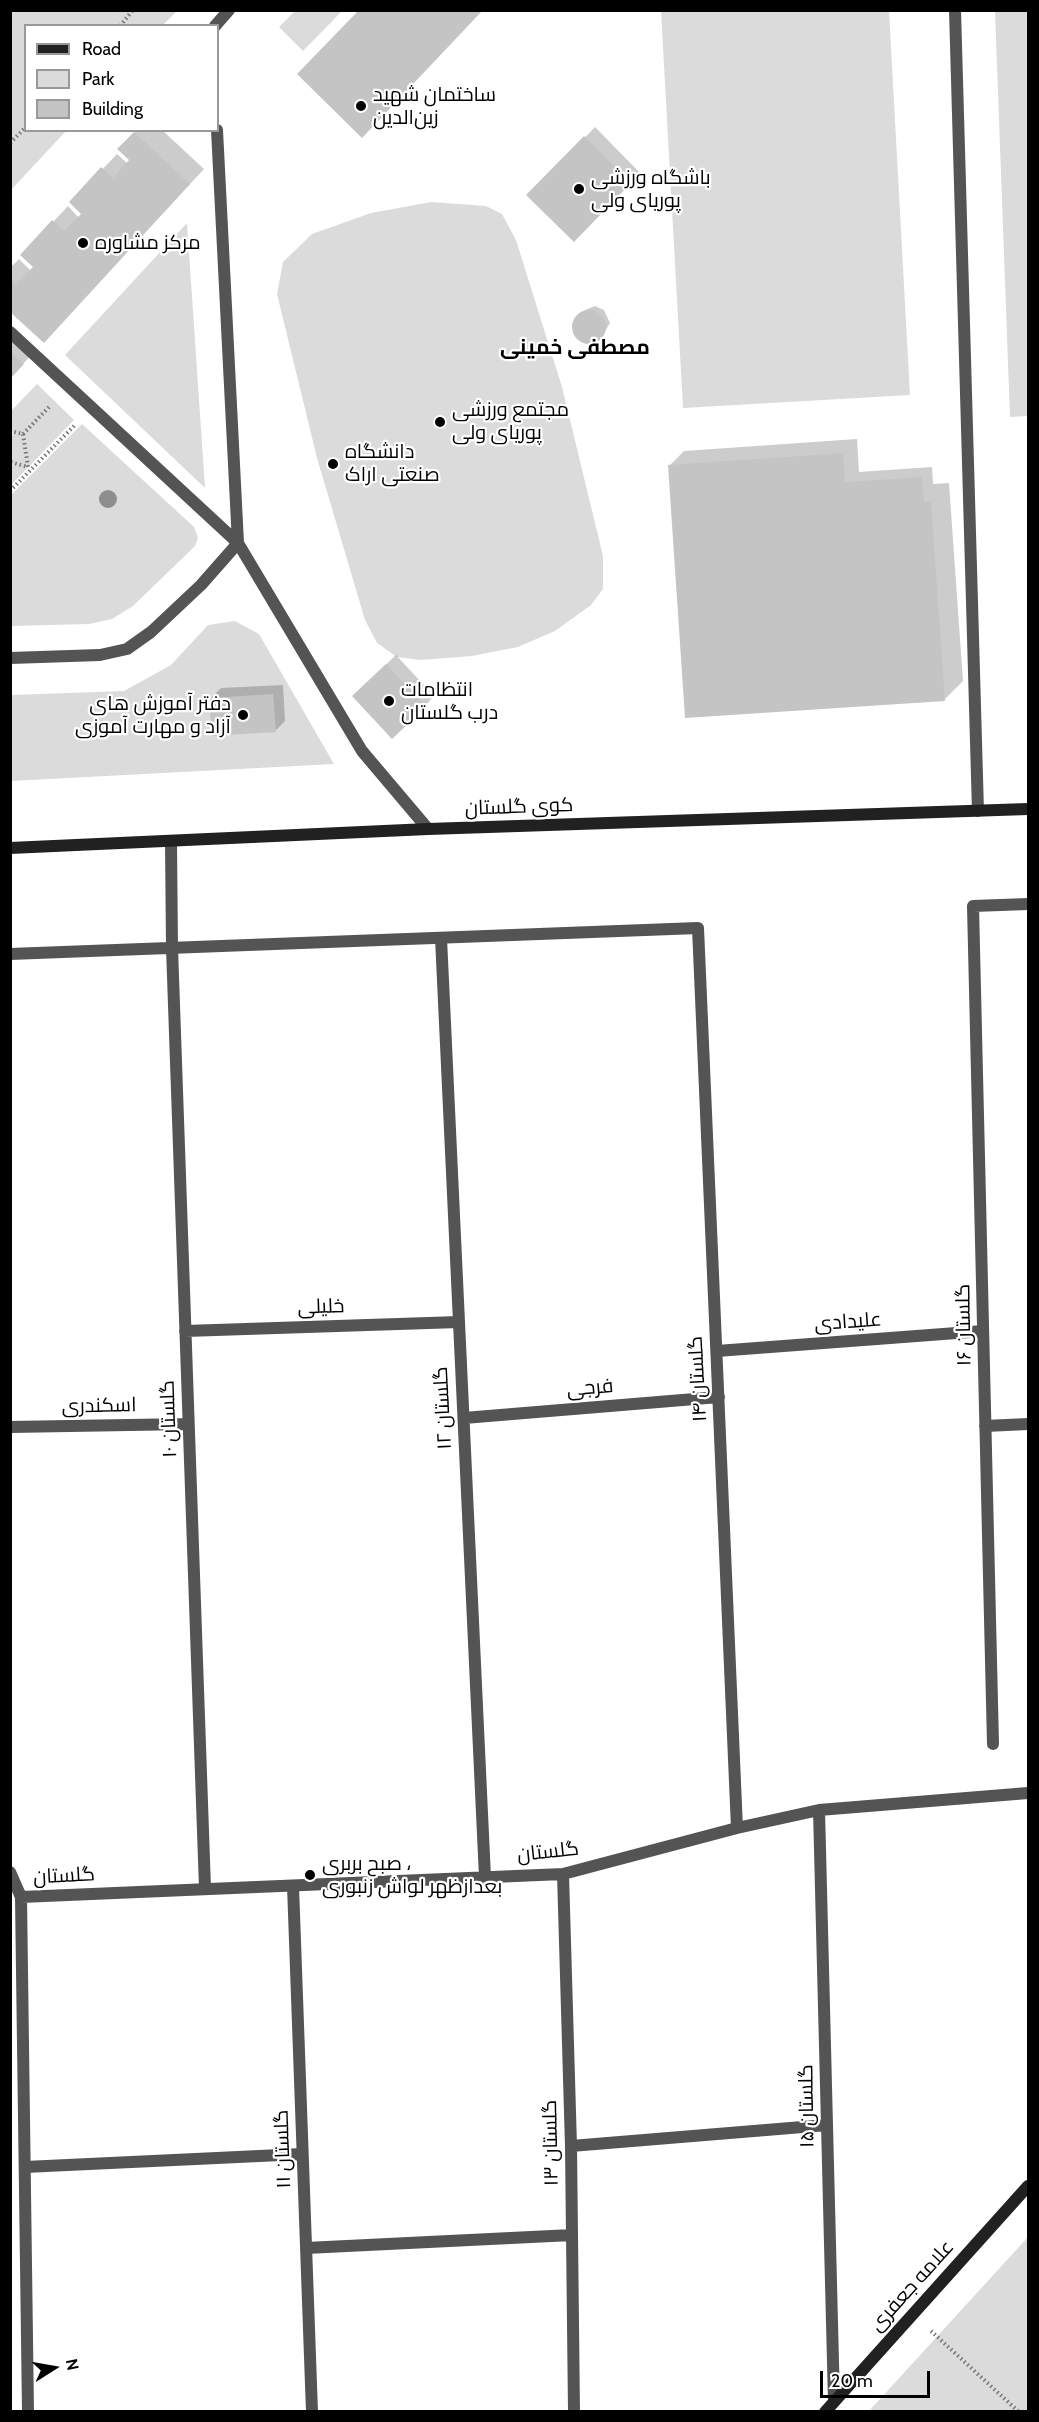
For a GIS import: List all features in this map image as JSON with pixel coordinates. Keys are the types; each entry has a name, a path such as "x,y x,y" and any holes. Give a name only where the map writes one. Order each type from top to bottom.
{"street":[{"path":"217,24 229,10"},
{"path":"955,10 978,811"},
{"path":"10,658 100,656 127,649 151,632 201,585 238,543 217,132"},
{"path":"10,332 238,543 362,751 428,830"},
{"name":"کوی گلستان","path":"10,848 428,830 1029,809"},
{"name":"گلستان ۱۰","path":"171,842 172,948 205,1888"},
{"name":"گلستان ۱۶","path":"993,1744 973,906 1029,904"},
{"name":"گلستان ۱۴","path":"441,938 698,928 737,1828"},
{"path":"10,954 441,938"},
{"name":"گلستان ۱۲","path":"441,938 485,1877"},
{"name":"خلیلی","path":"185,1330 459,1322"},
{"name":"علیدادی","path":"717,1352 983,1330"},
{"name":"فرجی","path":"464,1418 719,1398"},
{"name":"اسکندری","path":"10,1427 188,1424"},
{"path":"985,1426 1029,1424"},
{"name":"گلستان","path":"10,1872 21,1897 563,1874 737,1828 819,1810 1029,1793"},
{"name":"گلستان ۱۵","path":"819,1810 834,2401"},
{"name":"گلستان ۱۳","path":"563,1874 571,2146 574,2412"},
{"name":"گلستان ۱۱","path":"293,1886 312,2412"},
{"path":"21,1897 28,2412"},
{"path":"571,2146 827,2125"},
{"path":"25,2167 302,2154"},
{"name":"علامه جعفری","path":"825,2412 1029,2186"},
{"path":"306,2248 572,2235"}],"path":[{"path":"122,24 134,10"},
{"path":"10,143 24,129"},
{"path":"22,434 70,387"},
{"path":"10,491 92,408"},
{"path":"10,430 22,434"},
{"path":"10,462 28,467 22,434"},
{"path":"912,2314 1019,2412"}],"green space":[{"path":"11,10 177,11 164,24 24,24 24,132 65,132 11,190"},
{"path":"295,11 342,11 303,51 279,27"},
{"path":"661,11 889,11 910,395 683,408"},
{"path":"995,11 1028,11 1028,416 1010,417"},
{"name":"مجتمع ورزشی پوریای ولی","path":"431,202 486,206 502,214 516,240 562,387 603,556 603,589 591,605 555,631 518,647 472,656 420,660 397,657 377,643 365,620 317,458 277,294 283,262 312,234 371,213"},
{"path":"187,223 205,488 65,355"},
{"path":"37,384 74,420 11,485 11,411"},
{"path":"82,424 194,527 198,538 195,546 133,606 112,619 89,624 11,626 11,495"},
{"path":"235,621 259,634 334,764 11,781 11,695 124,691 171,665 208,625"},
{"path":"1028,2237 1028,2411 869,2411"}],"building":[{"name":"ساختمان شهید زین‌الدین","path":"359,10 483,10 362,138 297,74"},
{"name":"مرکز مشاوره","path":"134,132 190,184 44,343 10,312 10,279 16,284 33,267 20,255 52,220 64,231 81,214 69,202 101,167 113,178 129,160 117,149"},
{"name":"باشگاه ورزشی پوریای ولی","path":"584,136 631,183 574,242 526,195"},
{"path":"589,310 601,315 606,327 601,339 589,344 577,339 572,327 577,315"},
{"path":"10,352 24,364 10,379"},
{"path":"843,453 845,482 922,477 924,502 931,501 945,701 685,718 668,465"},
{"name":"انتظامات درب گلستان","path":"386,664 426,707 392,739 352,696"},
{"name":"دفتر آموزش های آزاد و مهارت آموزی","path":"273,694 276,732 212,736 209,698"}],"place":[{"name":"ساختمان شهید زین‌الدین","path":"361,106"},
{"name":"باشگاه ورزشی پوریای ولی","path":"579,189"},
{"name":"مرکز مشاوره","path":"83,243"},
{"name":"مجتمع ورزشی پوریای ولی","path":"440,422"},
{"name":"دانشگاه صنعتی اراک","path":"333,464"},
{"name":"انتظامات درب گلستان","path":"389,701"},
{"name":"دفتر آموزش های آزاد و مهارت آموزی","path":"243,715"},
{"name":"صبح بربری ، بعدازظهر لواش زنبوری","path":"310,1875"}],"district":[{"name":"مصطفی خمینی","path":"575,348"}]}
